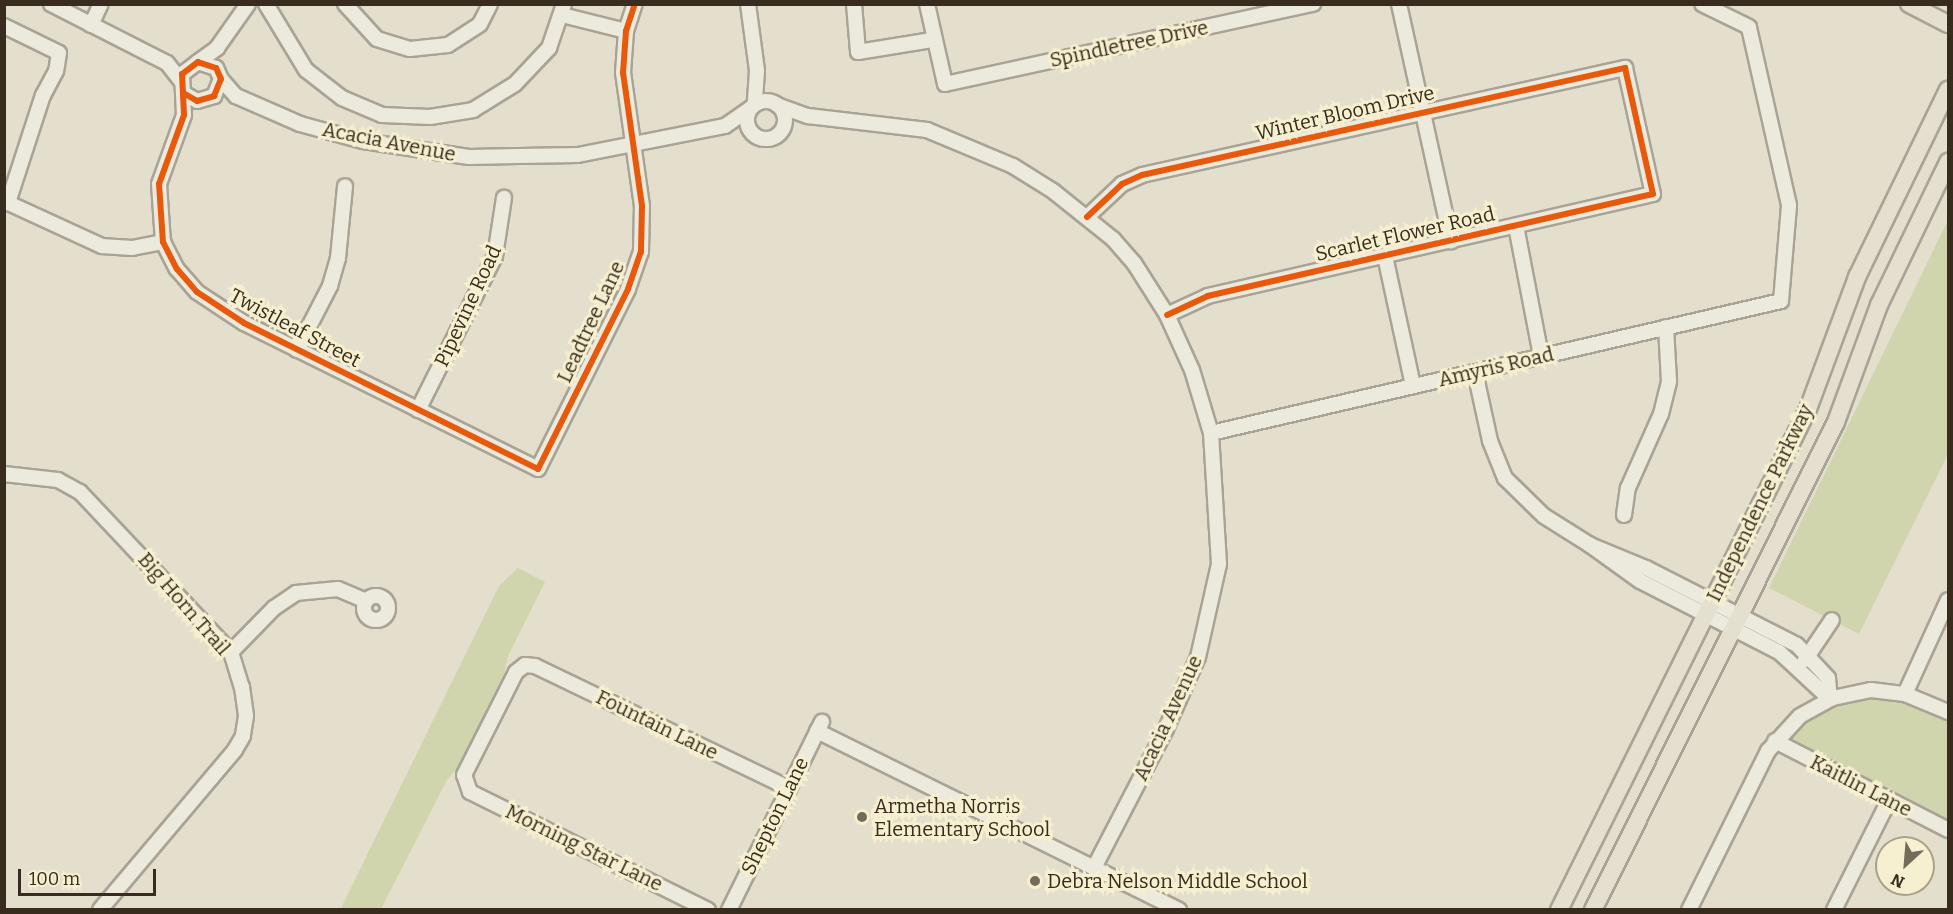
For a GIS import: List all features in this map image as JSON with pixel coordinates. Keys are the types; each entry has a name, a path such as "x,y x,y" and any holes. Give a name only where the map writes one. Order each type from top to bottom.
{"main road":[{"path":"1909,4 1948,24"},
{"name":"Independence Parkway","path":"1559,909 1808,409 1857,277 1948,90"},
{"name":"Independence Parkway","path":"1593,909 1836,422 1879,305 1948,162"}],"street":[{"path":"51,4 167,63 211,64 220,76"},
{"path":"91,25 101,4"},
{"path":"183,87 195,63 217,48 248,4"},
{"path":"266,4 306,70 342,98 382,115 430,117 473,110 515,84 549,48 563,10 626,31"},
{"path":"345,4 377,39 410,49 448,45 480,24 490,4"},
{"name":"Leadtree Lane","path":"538,470 628,290 641,252 642,206 631,145 623,73 626,31 635,4"},
{"path":"748,4 758,71 774,103 783,111 785,125"},
{"path":"854,4 858,52 932,40 927,4"},
{"name":"Spindletree Drive","path":"932,40 945,84 1313,4"},
{"path":"1399,4 1451,241"},
{"name":"Amyris Road","path":"1211,433 1781,301 1789,206 1749,27 1702,4"},
{"path":"4,26 59,53 56,71 43,95 6,202 102,246 132,248 163,242"},
{"path":"184,115 209,99 220,76 217,48"},
{"path":"167,63 183,87 209,99"},
{"name":"Winter Bloom Drive","path":"1087,217 1122,184 1143,175 1624,68 1653,194"},
{"path":"755,135 746,122 752,106 758,71"},
{"name":"Acacia Avenue","path":"220,76 236,96 300,124 427,153 542,158 631,145 725,126"},
{"name":"Twistleaf Street","path":"183,87 184,115 159,184 163,242 177,269 197,292 244,323 538,470"},
{"name":"Acacia Avenue","path":"209,99 236,96"},
{"path":"725,126 752,106 774,103 808,116"},
{"path":"725,126 755,135 775,136 785,125 808,116"},
{"name":"Acacia Avenue","path":"808,116 888,123 967,144 1013,166 1087,217 1113,239 1134,263 1167,315 1192,370 1211,433 1219,564 1198,657 1166,729 1094,868"},
{"path":"297,350 330,286 338,258 345,186"},
{"name":"Scarlet Flower Road","path":"1167,315 1208,296 1653,194"},
{"name":"Pipevine Road","path":"418,410 495,256 504,198"},
{"path":"1516,226 1541,356"},
{"path":"1385,256 1413,386"},
{"path":"1624,515 1628,488 1661,414 1666,392 1666,327"},
{"path":"1475,372 1490,441 1505,478 1544,516 1590,545 1708,608 1809,655 1832,683 1830,699"},
{"name":"Big Horn Trail","path":"4,474 58,480 80,492 231,652 245,705 239,742 100,909"},
{"path":"231,652 274,609 296,593 338,589 366,601"},
{"path":"1905,694 1948,600"},
{"path":"1798,666 1809,655 1832,620"},
{"path":"1736,622 1798,666 1830,699"},
{"name":"Fountain Lane","path":"464,782 511,681 525,665 789,788"},
{"path":"1689,909 1775,741 1800,716 1830,699 1871,690 1905,694 1948,712"},
{"name":"Shepton Lane","path":"729,909 819,727 1094,868"},
{"name":"Kaitlin Lane","path":"1775,741 1948,830"},
{"name":"Morning Star Lane","path":"464,782 474,794 708,909"},
{"path":"1834,909 1889,800"},
{"path":"1094,868 1179,909"}],"green space":[{"path":"1948,220 1948,454 1859,634 1769,588"},
{"path":"518,568 545,582 508,656 503,680 466,758 447,780 381,909 340,910 499,586"},
{"path":"1866,697 1897,699 1948,719 1948,824 1789,742 1790,735 1819,712"}],"cycle path":[{"path":"185,94 197,101 214,96 221,79 216,68 198,62 182,74 184,115 159,184 163,242 177,269 197,292 244,323 538,469 628,289 641,252 642,206 623,73 626,31 635,4"},
{"path":"1087,217 1122,184 1142,175 1625,68 1653,194 1208,296 1167,315"}],"place":[{"name":"Armetha Norris Elementary School","path":"862,817"},
{"name":"Debra Nelson Middle School","path":"1035,881"}]}
